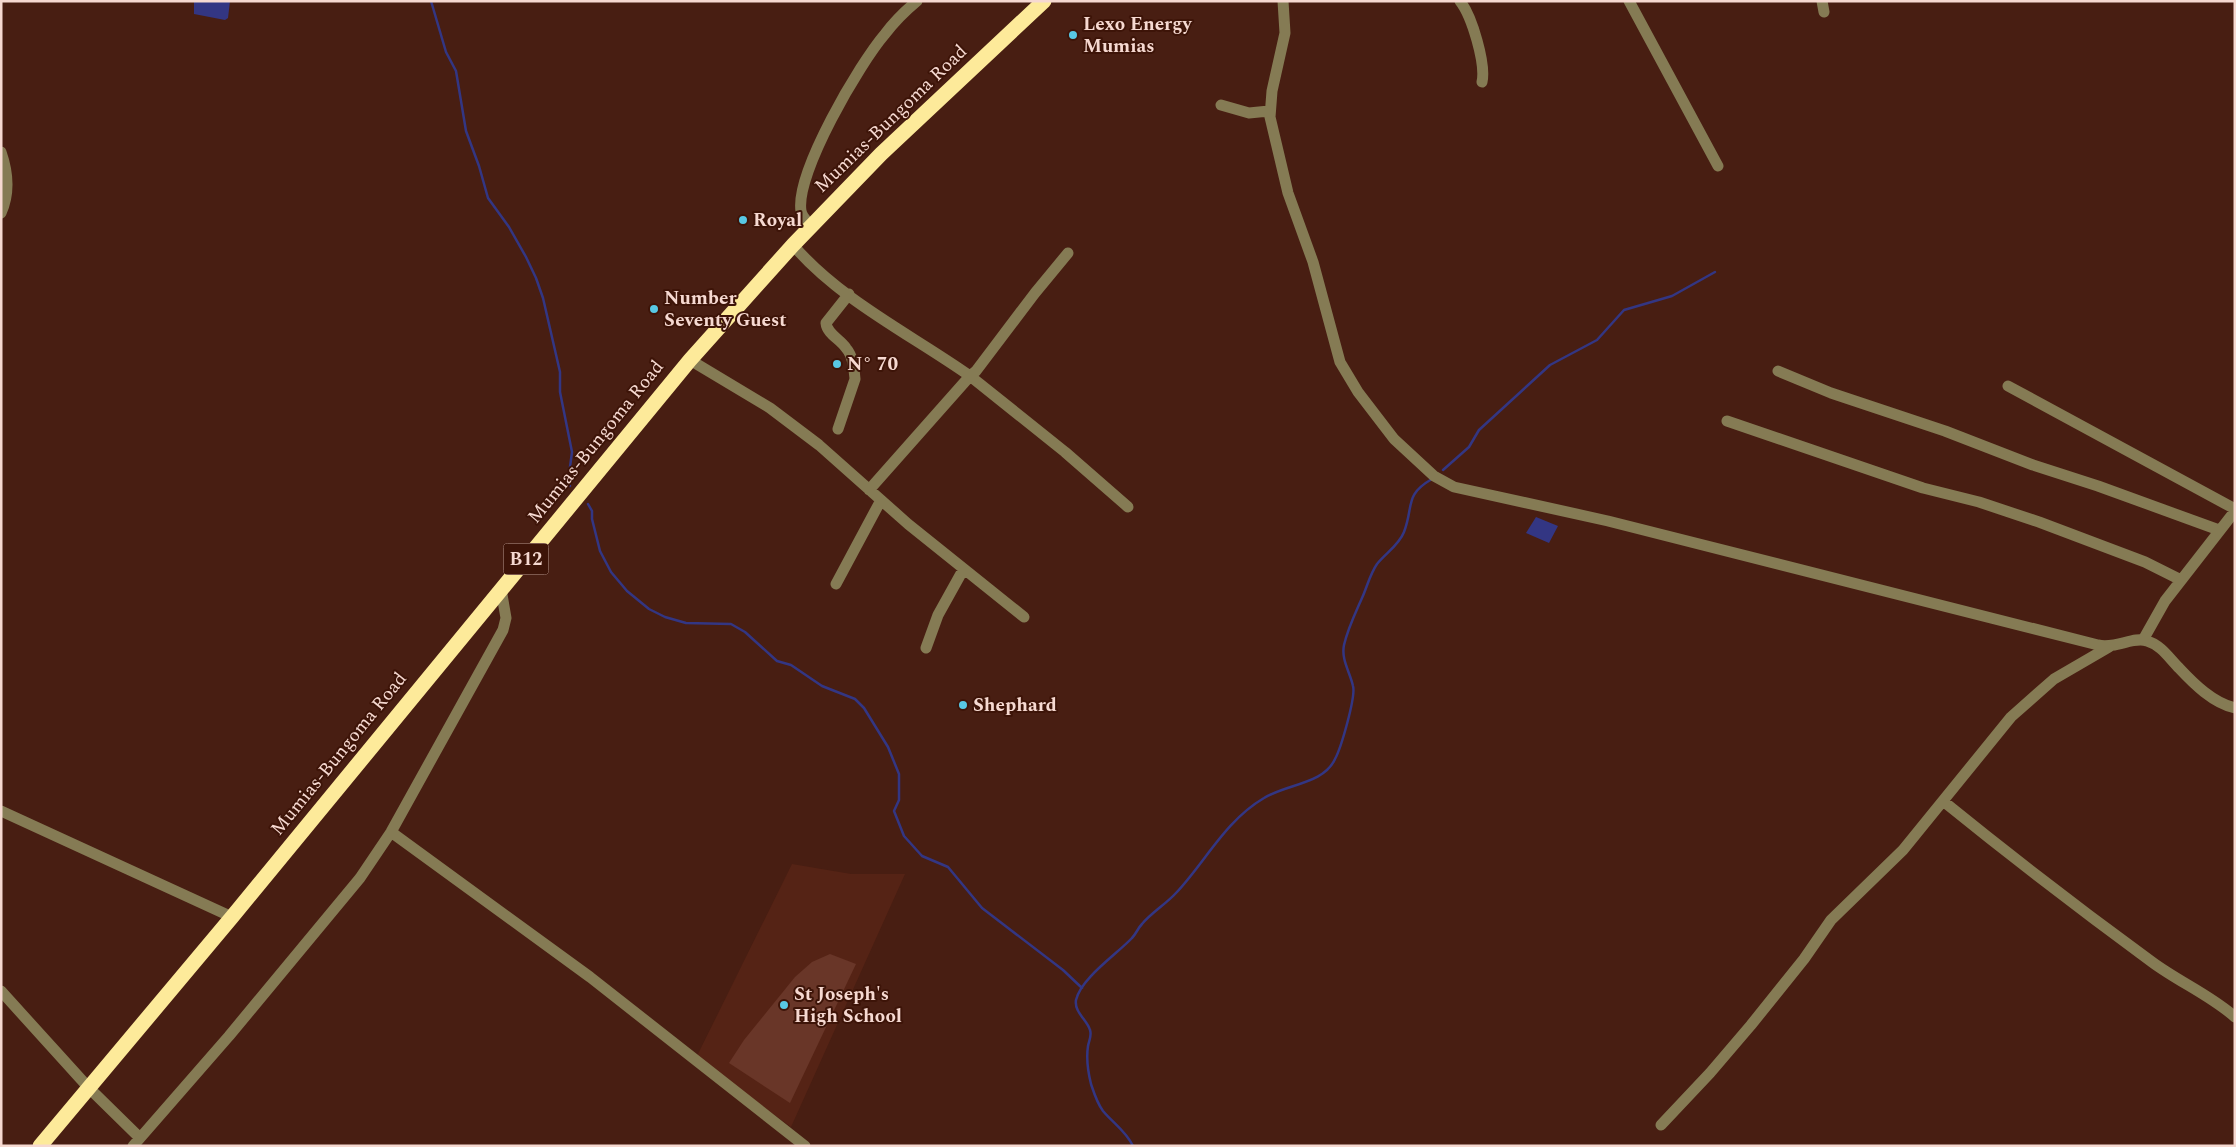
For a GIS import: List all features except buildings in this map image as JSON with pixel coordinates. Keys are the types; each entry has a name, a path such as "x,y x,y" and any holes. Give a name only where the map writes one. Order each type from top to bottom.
{"highway":[{"name":"Mumias-Bungoma Road","path":"40,1146 690,360 811,226 926,110 1044,1"}],"street":[{"path":"1283,1 1285,33 1269,111 1286,185 1313,262 1340,362 1358,392 1394,439 1441,481 1454,487 1608,521 2109,647"},
{"path":"1629,1 1718,166"},
{"path":"811,226 803,216 801,205 803,189 816,149 865,60 884,34 916,2"},
{"path":"1465,3 1483,67 1482,82"},
{"path":"1221,105 1249,113 1269,111"},
{"path":"1,152 7,178 7,194 1,213"},
{"path":"793,245 819,271 876,314 930,347 970,376 1128,507"},
{"path":"870,490 976,371 1035,293 1068,254"},
{"path":"838,429 855,379 846,347 826,326 828,320 849,294"},
{"path":"690,360 780,415 819,445 963,570 1024,617"},
{"path":"1778,372 1831,393 1945,431 2033,465 2098,486 2219,530"},
{"path":"2008,386 2235,510 2165,601 2143,640"},
{"path":"1727,421 1923,488 1979,502 2040,522 2145,562 2181,580"},
{"path":"836,584 881,500"},
{"path":"926,648 938,615 963,570"},
{"path":"1,991 136,1142 339,905 391,832 503,630 506,618 501,589"},
{"path":"1661,1125 1756,1018 1804,959 1831,920 1903,850 2011,717 2054,679 2109,647 2143,640 2156,645 2199,688 2222,703 2235,708"},
{"path":"1943,801 2052,888 2154,964 2195,989 2235,1017"},
{"path":"1,811 232,916"},
{"path":"391,832 590,977 805,1146"}],"shaded area":[{"path":"194,1 230,1 228,18 225,20 194,14"},
{"path":"1536,517 1558,526 1549,543 1526,533"},
{"name":"St Joseph's High School","path":"792,864 851,874 905,874 791,1127 717,1073 697,1056"},
{"path":"830,954 856,964 790,1103 729,1063 744,1040 795,977 812,962"}],"waterway":[{"path":"431,1 446,52 456,71 466,131 488,198 509,227 526,257 543,298 560,372 560,392 572,452 568,482 570,486"},
{"path":"1443,470 1469,447 1479,430 1550,365 1597,340 1624,310 1672,296 1715,272"},
{"path":"1133,1146 1123,1131 1103,1111 1093,1091 1087,1061 1091,1032 1077,1008 1076,1000 1079,992 1092,975 1132,938 1146,920 1176,893 1227,830 1250,807 1273,793 1314,779 1330,767 1341,744 1352,700 1353,686 1343,650 1352,621 1370,576 1377,564 1402,537 1413,496 1417,490 1432,479"},
{"path":"588,504 592,511 592,519 600,551 611,572 627,591 649,609 665,617 686,623 731,624 745,632 777,661 791,665 822,686 855,699 864,708 888,747 899,774 899,800 894,811 904,836 922,856 948,867 982,908 1063,970 1082,988"}],"place":[{"name":"Lexo Energy Mumias","path":"1073,35"},
{"name":"Royal","path":"743,220"},
{"name":"Number Seventy Guest","path":"654,309"},
{"name":"N° 70","path":"837,364"},
{"name":"Shephard","path":"963,705"},
{"name":"St Joseph's High School","path":"784,1005"}]}
